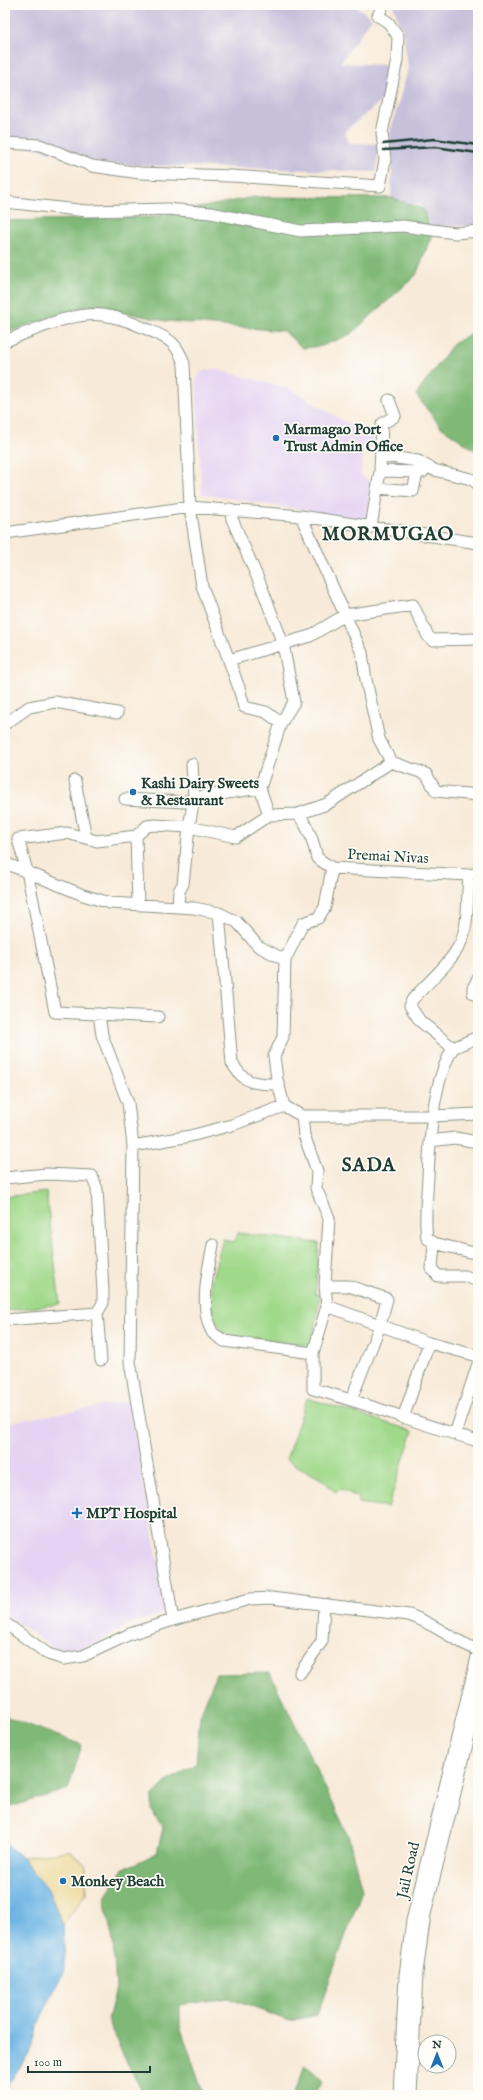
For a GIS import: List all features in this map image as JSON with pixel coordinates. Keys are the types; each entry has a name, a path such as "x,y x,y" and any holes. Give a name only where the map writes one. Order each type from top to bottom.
{"main road":[{"name":"Jail Road","path":"400,2095 406,1974 413,1921 477,1665"},
{"name":"Jail Road","path":"410,2095 416,1973 423,1920 478,1696"}],"street":[{"path":"5,143 40,145 92,166 140,173 231,176 380,186 385,160 382,133 397,60 398,36 388,22 378,16 383,5"},
{"path":"5,202 87,211 167,209 211,212 301,231 403,226 455,233 478,231"},
{"path":"5,341 76,316 101,314 128,320 166,337 179,349 184,364 190,507 202,586 229,660 244,707 266,712 281,723"},
{"path":"370,527 382,456 382,424 396,416 389,400"},
{"path":"382,456 418,462 434,470 471,479 478,484"},
{"path":"380,471 417,473 434,470"},
{"path":"377,488 413,491 417,473"},
{"path":"5,532 190,507 230,509 301,516 478,543"},
{"path":"230,509 232,519 262,588 283,644 294,702 281,723 260,788 269,815"},
{"path":"301,516 362,653 366,680 379,739 391,762 426,774 436,791 478,795"},
{"path":"229,660 310,636 345,616 413,605 428,636 432,640 478,639"},
{"path":"5,724 29,708 56,702 117,713"},
{"path":"158,1016 55,1012 27,872 18,839 67,833 97,841 136,836 147,826 189,827 236,837 269,815 298,814 327,804 391,762"},
{"path":"178,907 179,891 183,884 189,827 194,798 192,764"},
{"path":"75,781 86,838"},
{"path":"125,799 185,802 194,798 260,788"},
{"path":"298,814 307,825 313,838 317,858 332,868"},
{"path":"136,836 138,904"},
{"path":"5,864 83,895 110,903 178,907 219,913 237,922 258,946 286,960 283,1037 274,1056 278,1084 284,1106 302,1116 432,1116 478,1114"},
{"name":"Premai Nivas","path":"286,960 303,923 318,918 325,906 332,868 473,874"},
{"path":"453,1048 420,1021 410,1006 412,1000 450,958 460,944 464,931 473,874"},
{"path":"219,913 232,1063 238,1075 256,1084 278,1084"},
{"path":"478,979 472,988 473,993 478,997"},
{"path":"99,1014 102,1036 128,1103 133,1146 130,1362 173,1620"},
{"path":"478,1037 453,1048 440,1081 432,1116 424,1220 427,1238 434,1243 478,1254"},
{"path":"133,1146 190,1136 225,1127 284,1106"},
{"path":"302,1116 304,1136 317,1171 316,1188 329,1218 326,1306 313,1353 313,1389 352,1400 403,1418 478,1441"},
{"path":"430,1141 455,1138 478,1142"},
{"path":"5,1178 47,1174 92,1176 97,1189 103,1291 103,1303 97,1313 101,1360"},
{"path":"434,1243 432,1269 438,1276 465,1276 478,1280"},
{"path":"213,1245 206,1279 207,1317 213,1333 224,1341 313,1353"},
{"path":"326,1286 349,1286 386,1300 380,1325 352,1400"},
{"path":"326,1306 429,1343 478,1356"},
{"path":"5,1320 97,1313"},
{"path":"403,1418 429,1343"},
{"path":"455,1434 478,1364"},
{"path":"5,1623 48,1654 64,1659 83,1656 130,1634 173,1620 250,1599 271,1598 409,1615 431,1623 462,1643 478,1650"},
{"path":"300,1673 322,1641 324,1605"}],"shaded area":[{"path":"5,5 354,5 372,18 340,63 388,65 386,97 345,131 349,143 379,144 376,172 103,164 5,141"},
{"path":"393,5 478,5 478,225 432,227 420,204 391,203 392,157 390,133 408,69 404,36"},
{"path":"214,369 288,388 374,439 374,447 362,452 361,475 373,484 366,520 202,494 196,380 202,371"},
{"name":"MPT Hospital","path":"128,1401 166,1604 161,1615 133,1622 93,1645 69,1651 52,1647 5,1614 5,1423"}],"green space":[{"path":"254,197 392,198 423,209 432,235 416,275 351,334 322,346 302,348 284,331 166,321 89,305 5,333 5,221 152,217"},
{"path":"478,329 478,452 441,427 416,395 453,344"},
{"path":"46,1192 60,1304 5,1311 5,1197"},
{"path":"238,1233 319,1243 315,1294 320,1295 312,1346 223,1334 212,1312 211,1281 223,1239 234,1242"},
{"path":"307,1398 413,1431 388,1507 358,1503 358,1497 340,1489 335,1492 323,1480 286,1460"},
{"path":"270,1673 348,1835 362,1890 317,2015 289,2021 228,1998 180,2005 180,2026 204,2095 144,2095 122,2053 108,2019 116,1989 113,1941 104,1899 122,1870 157,1853 163,1828 152,1811 152,1797 165,1783 196,1764 200,1716 216,1674"},
{"path":"5,1716 82,1745 68,1789 7,1808 5,1812"},
{"path":"306,2065 323,2081 316,2091 316,2095 292,2095"}],"sand":[{"name":"Monkey Beach","path":"69,1851 86,1865 86,1893 63,1925 49,1892 22,1857"}],"water":[{"path":"5,1844 22,1857 49,1892 63,1925 65,1968 38,2024 32,2049 5,2089"}],"railway":[{"path":"383,144 434,139 478,145"},
{"path":"384,150 435,147 478,153"}],"place":[{"name":"Marmagao Port Trust Admin Office","path":"276,438"},
{"name":"Kashi Dairy Sweets & Restaurant","path":"133,792"},
{"name":"MPT Hospital","path":"77,1513"},
{"name":"Monkey Beach","path":"63,1881"}],"district":[{"name":"MORMUGAO","path":"388,533"},
{"name":"SADA","path":"369,1164"}]}
